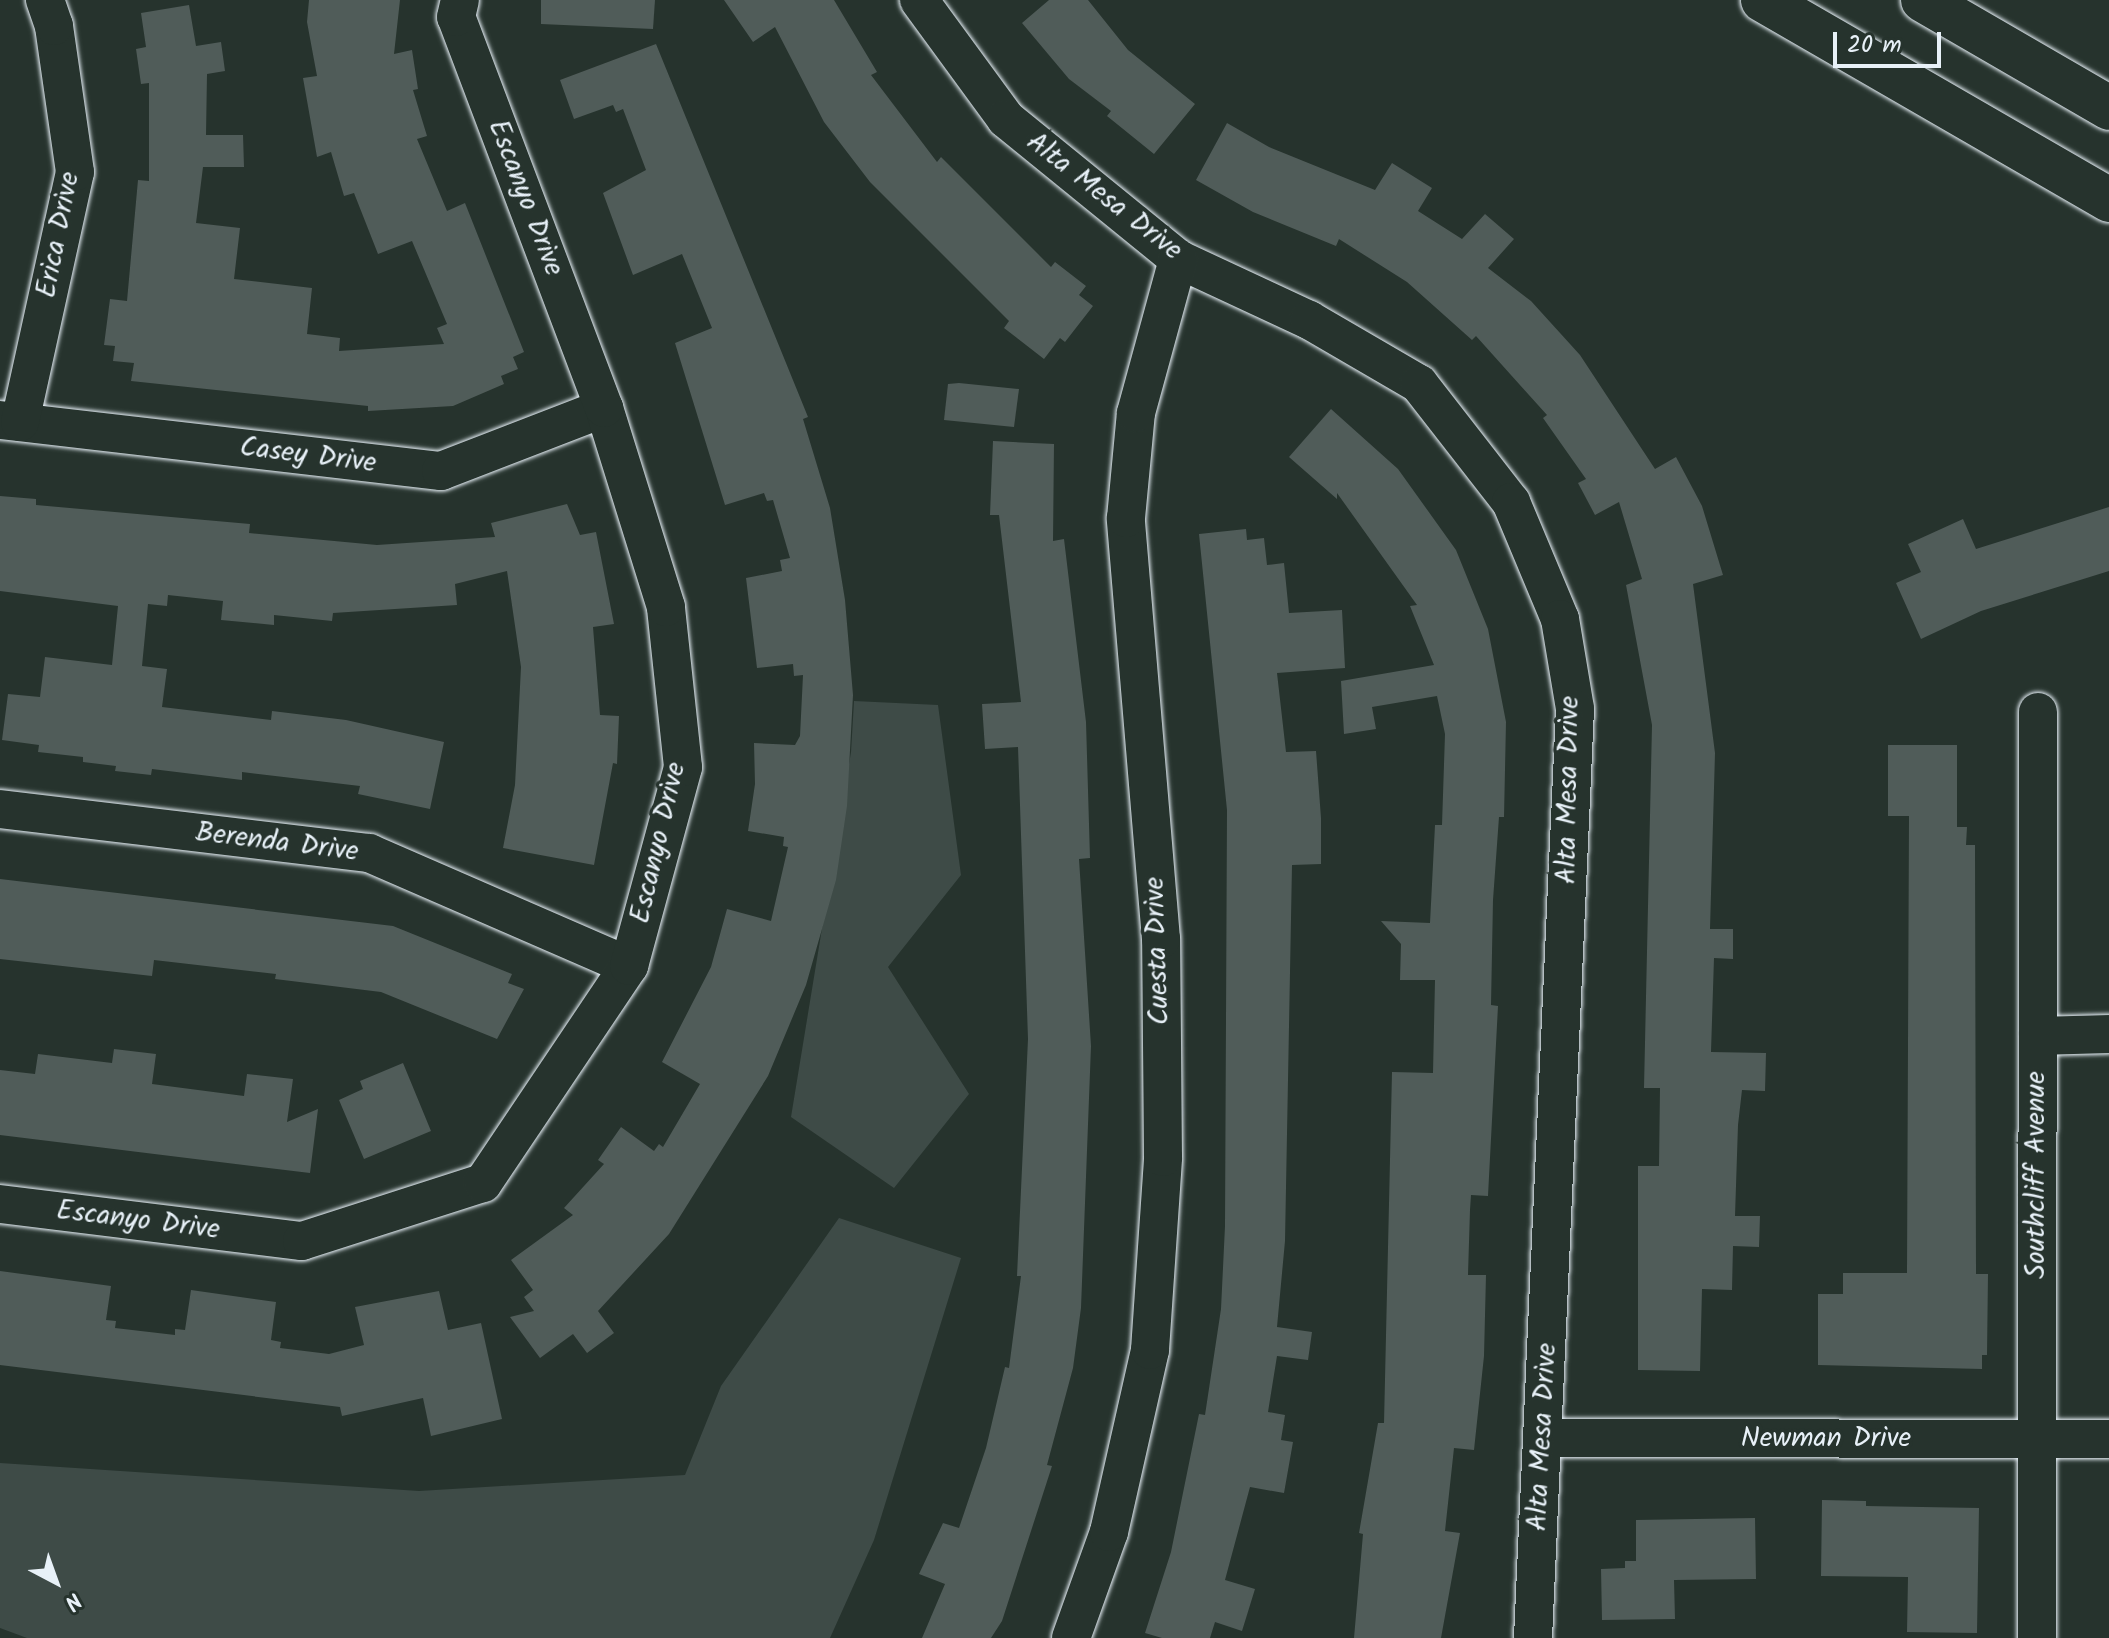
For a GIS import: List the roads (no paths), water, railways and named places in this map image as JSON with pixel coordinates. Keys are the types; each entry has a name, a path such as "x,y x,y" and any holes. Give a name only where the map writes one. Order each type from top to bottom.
{"main road":[{"path":"1763,0 2109,200"},
{"path":"1923,0 2109,108"}],"street":[{"name":"Erica Drive","path":"10,421 75,172 54,26 45,0"},
{"name":"Escanyo Drive","path":"0,1204 302,1241 483,1183 629,966 683,767 666,607 604,408 456,17 460,0"},
{"name":"Alta Mesa Drive","path":"919,0 1006,119 1178,259 1309,320 1419,384 1511,502 1560,619 1575,709 1533,1638"},
{"name":"Cuesta Drive","path":"1071,1638 1109,1532 1150,1350 1163,1157 1161,939 1126,518 1136,413 1178,259"},
{"name":"Casey Drive","path":"10,421 441,471 604,408"},
{"name":"Southcliff Avenue","path":"2037,1638 2038,712"},
{"name":"Berenda Drive","path":"0,809 369,853 629,966"},
{"path":"2038,1036 2109,1034"},
{"name":"Newman Drive","path":"1544,1438 2109,1439"}]}
